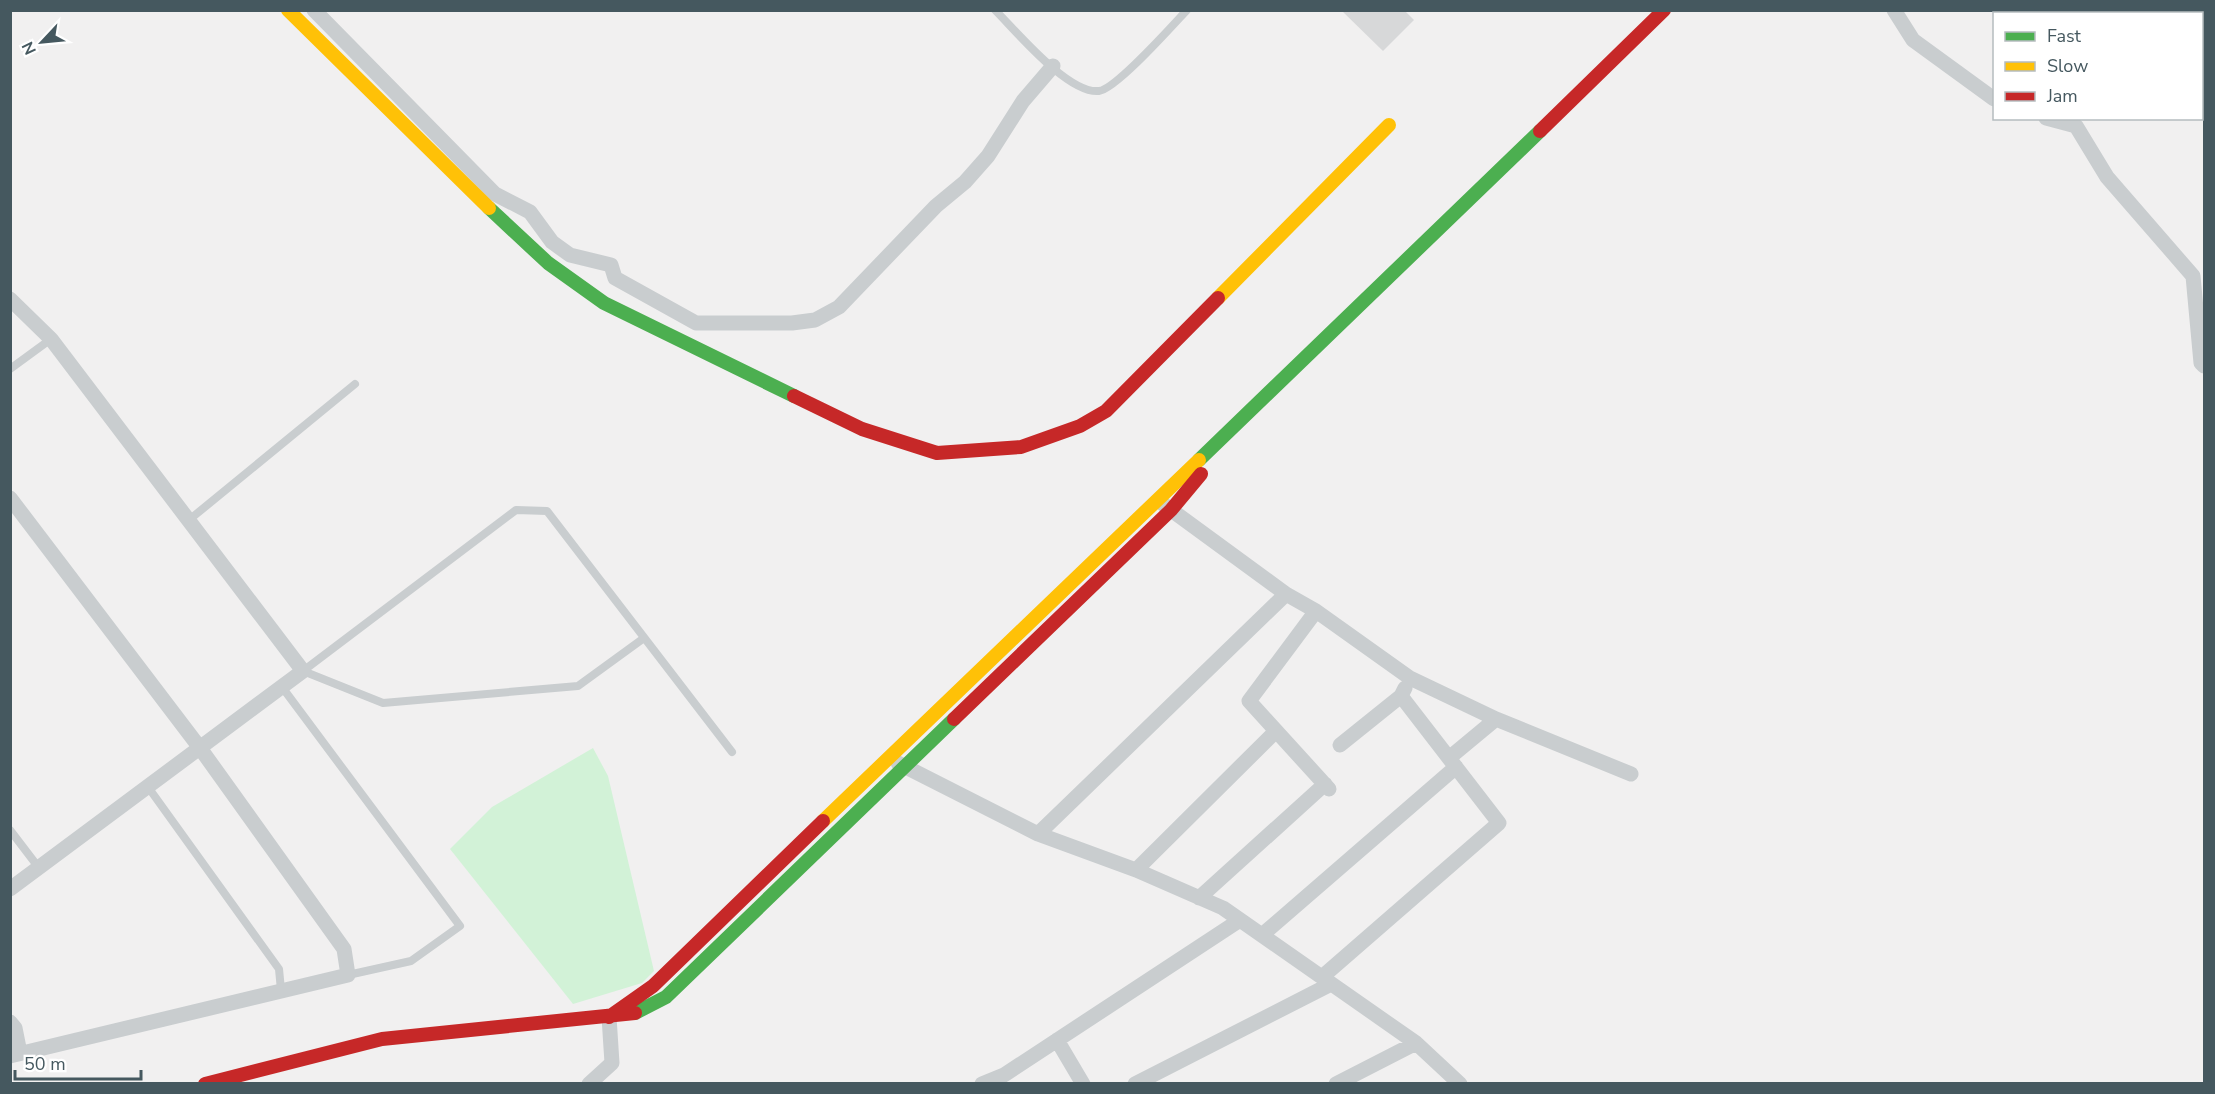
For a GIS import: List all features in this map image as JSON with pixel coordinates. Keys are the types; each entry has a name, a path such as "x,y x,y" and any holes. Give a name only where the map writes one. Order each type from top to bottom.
{"street":[{"path":"288,10 502,221 548,263 604,303 862,429 938,453 1022,447 1080,426 1106,411 1389,125"},
{"path":"314,10 495,194 530,212 552,242 570,255 611,265 615,278 696,323 792,323 815,320 839,307 936,206 965,182 988,156 1023,101 1053,66"},
{"path":"609,1017 653,986 1157,499 1248,416 1664,10"},
{"path":"1894,10 1912,40 1993,98"},
{"path":"2054,120 2076,126 2107,177 2193,276 2201,363 2205,366"},
{"path":"10,299 51,339 303,671 10,889"},
{"path":"206,1083 382,1040 641,1012 666,997 1171,510 1248,416"},
{"path":"10,498 200,748 344,950 348,975 15,1055 15,1028 10,1022"},
{"path":"1157,499 1286,594 1316,611 1410,678 1496,719 1631,774"},
{"path":"1038,834 1286,594"},
{"path":"1199,898 1327,786 1250,701 1316,611"},
{"path":"1340,745 1401,696 1410,678"},
{"path":"1135,1083 1326,980 1499,823 1401,696"},
{"path":"1262,935 1453,763 1496,719"},
{"path":"1136,870 1276,731"},
{"path":"889,759 1038,834 1136,870 1223,908 1416,1043 1460,1083"},
{"path":"982,1083 1007,1079 1057,1040 1240,920"},
{"path":"589,1083 612,1063 609,1017"},
{"path":"1057,1040 1083,1083"},
{"path":"1345,1081 1416,1043"}],"lane":[{"path":"995,10 1053,66 1083,89 1100,91 1119,80 1187,10"},
{"path":"10,369 51,339"},
{"path":"189,520 355,384"},
{"path":"303,671 516,510 546,510 732,752"},
{"path":"303,671 383,703 578,686 644,638"},
{"path":"282,687 460,926 411,961 348,975"},
{"path":"148,787 279,969 281,990"},
{"path":"10,830 39,868"}],"green space":[{"path":"593,748 608,776 654,971 642,983 573,1004 450,849 492,807"}],"building":[{"path":"1341,10 1404,10 1414,20 1383,51"}],"traffic: fast":[{"path":"1199,460 1540,131"},
{"path":"489,208 548,263 604,303 794,396"},
{"path":"635,1013 666,997 954,719"}],"traffic: slow":[{"path":"288,10 489,208"},
{"path":"1218,298 1389,125"},
{"path":"823,821 1199,460"}],"traffic: jam":[{"path":"1540,131 1664,10"},
{"path":"794,396 862,429 937,453 1021,447 1080,426 1106,411 1218,298"},
{"path":"954,719 1171,510 1201,474"},
{"path":"609,1017 653,986 823,821"},
{"path":"205,1084 382,1039 635,1013"}]}
